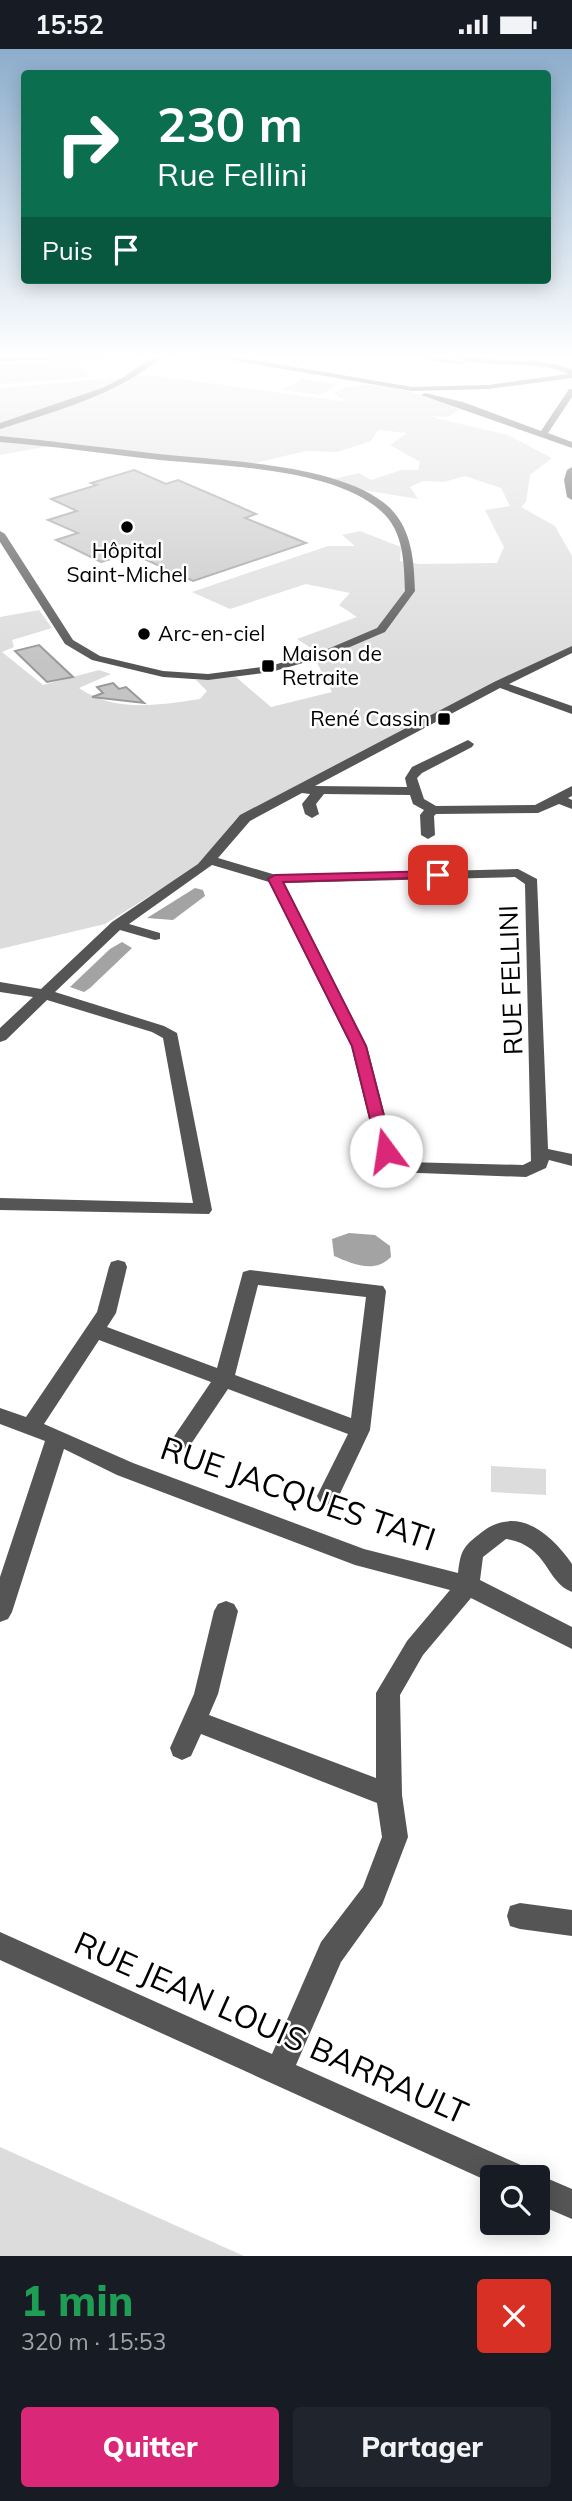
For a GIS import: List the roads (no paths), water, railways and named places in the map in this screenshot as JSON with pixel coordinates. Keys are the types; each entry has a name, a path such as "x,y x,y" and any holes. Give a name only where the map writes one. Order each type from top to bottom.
{"street":[{"path":"0,534 69,642 96,658 163,674 208,677 271,669 327,653 380,629 410,591 404,535 382,506 343,488 256,468 159,457"},
{"path":"572,470 569,481 572,497"},
{"path":"0,1037 117,925 190,877 209,860 245,818 498,684 572,649"},
{"path":"498,684 570,713"},
{"path":"468,744 417,770 411,778 418,801 433,810 538,809 565,802 572,790"},
{"path":"300,790 415,791"},
{"path":"312,814 309,804 320,790"},
{"path":"428,835 427,815 433,810"},
{"name":"RUE FELLINI","path":"209,860 275,879 518,873 532,882 541,1153"},
{"path":"275,879 359,1046 386,1151 400,1168 526,1171 540,1164 541,1153 572,1160"},
{"path":"117,925 155,936"},
{"path":"0,987 44,994 159,1029 171,1037 203,1210 0,1205"},
{"path":"30,1428 106,1313 118,1268"},
{"path":"182,1441 224,1379 250,1277 376,1291 360,1430 328,1496"},
{"path":"93,1330 360,1430"},
{"name":"RUE JACQUES TATI","path":"0,1416 57,1437 125,1469 363,1558 468,1585 572,1639"},
{"path":"0,1612 57,1437"},
{"path":"279,2071 331,1952 373,1896 395,1837 389,1795 388,1693 415,1648 468,1585 472,1553 502,1529 528,1533 543,1543 572,1582"},
{"path":"181,1748 206,1695 226,1611"},
{"path":"194,1720 389,1795"},
{"path":"520,1916 572,1923"},
{"name":"RUE JEAN LOUIS BARRAULT","path":"0,1946 486,2165"},
{"path":"550,2195 572,2204"}],"place":[{"name":"Hôpital Saint-Michel","path":"127,527"},
{"name":"Arc-en-ciel","path":"144,634"},
{"name":"Maison de Retraite","path":"268,666"},
{"name":"René Cassin","path":"444,719"}]}
